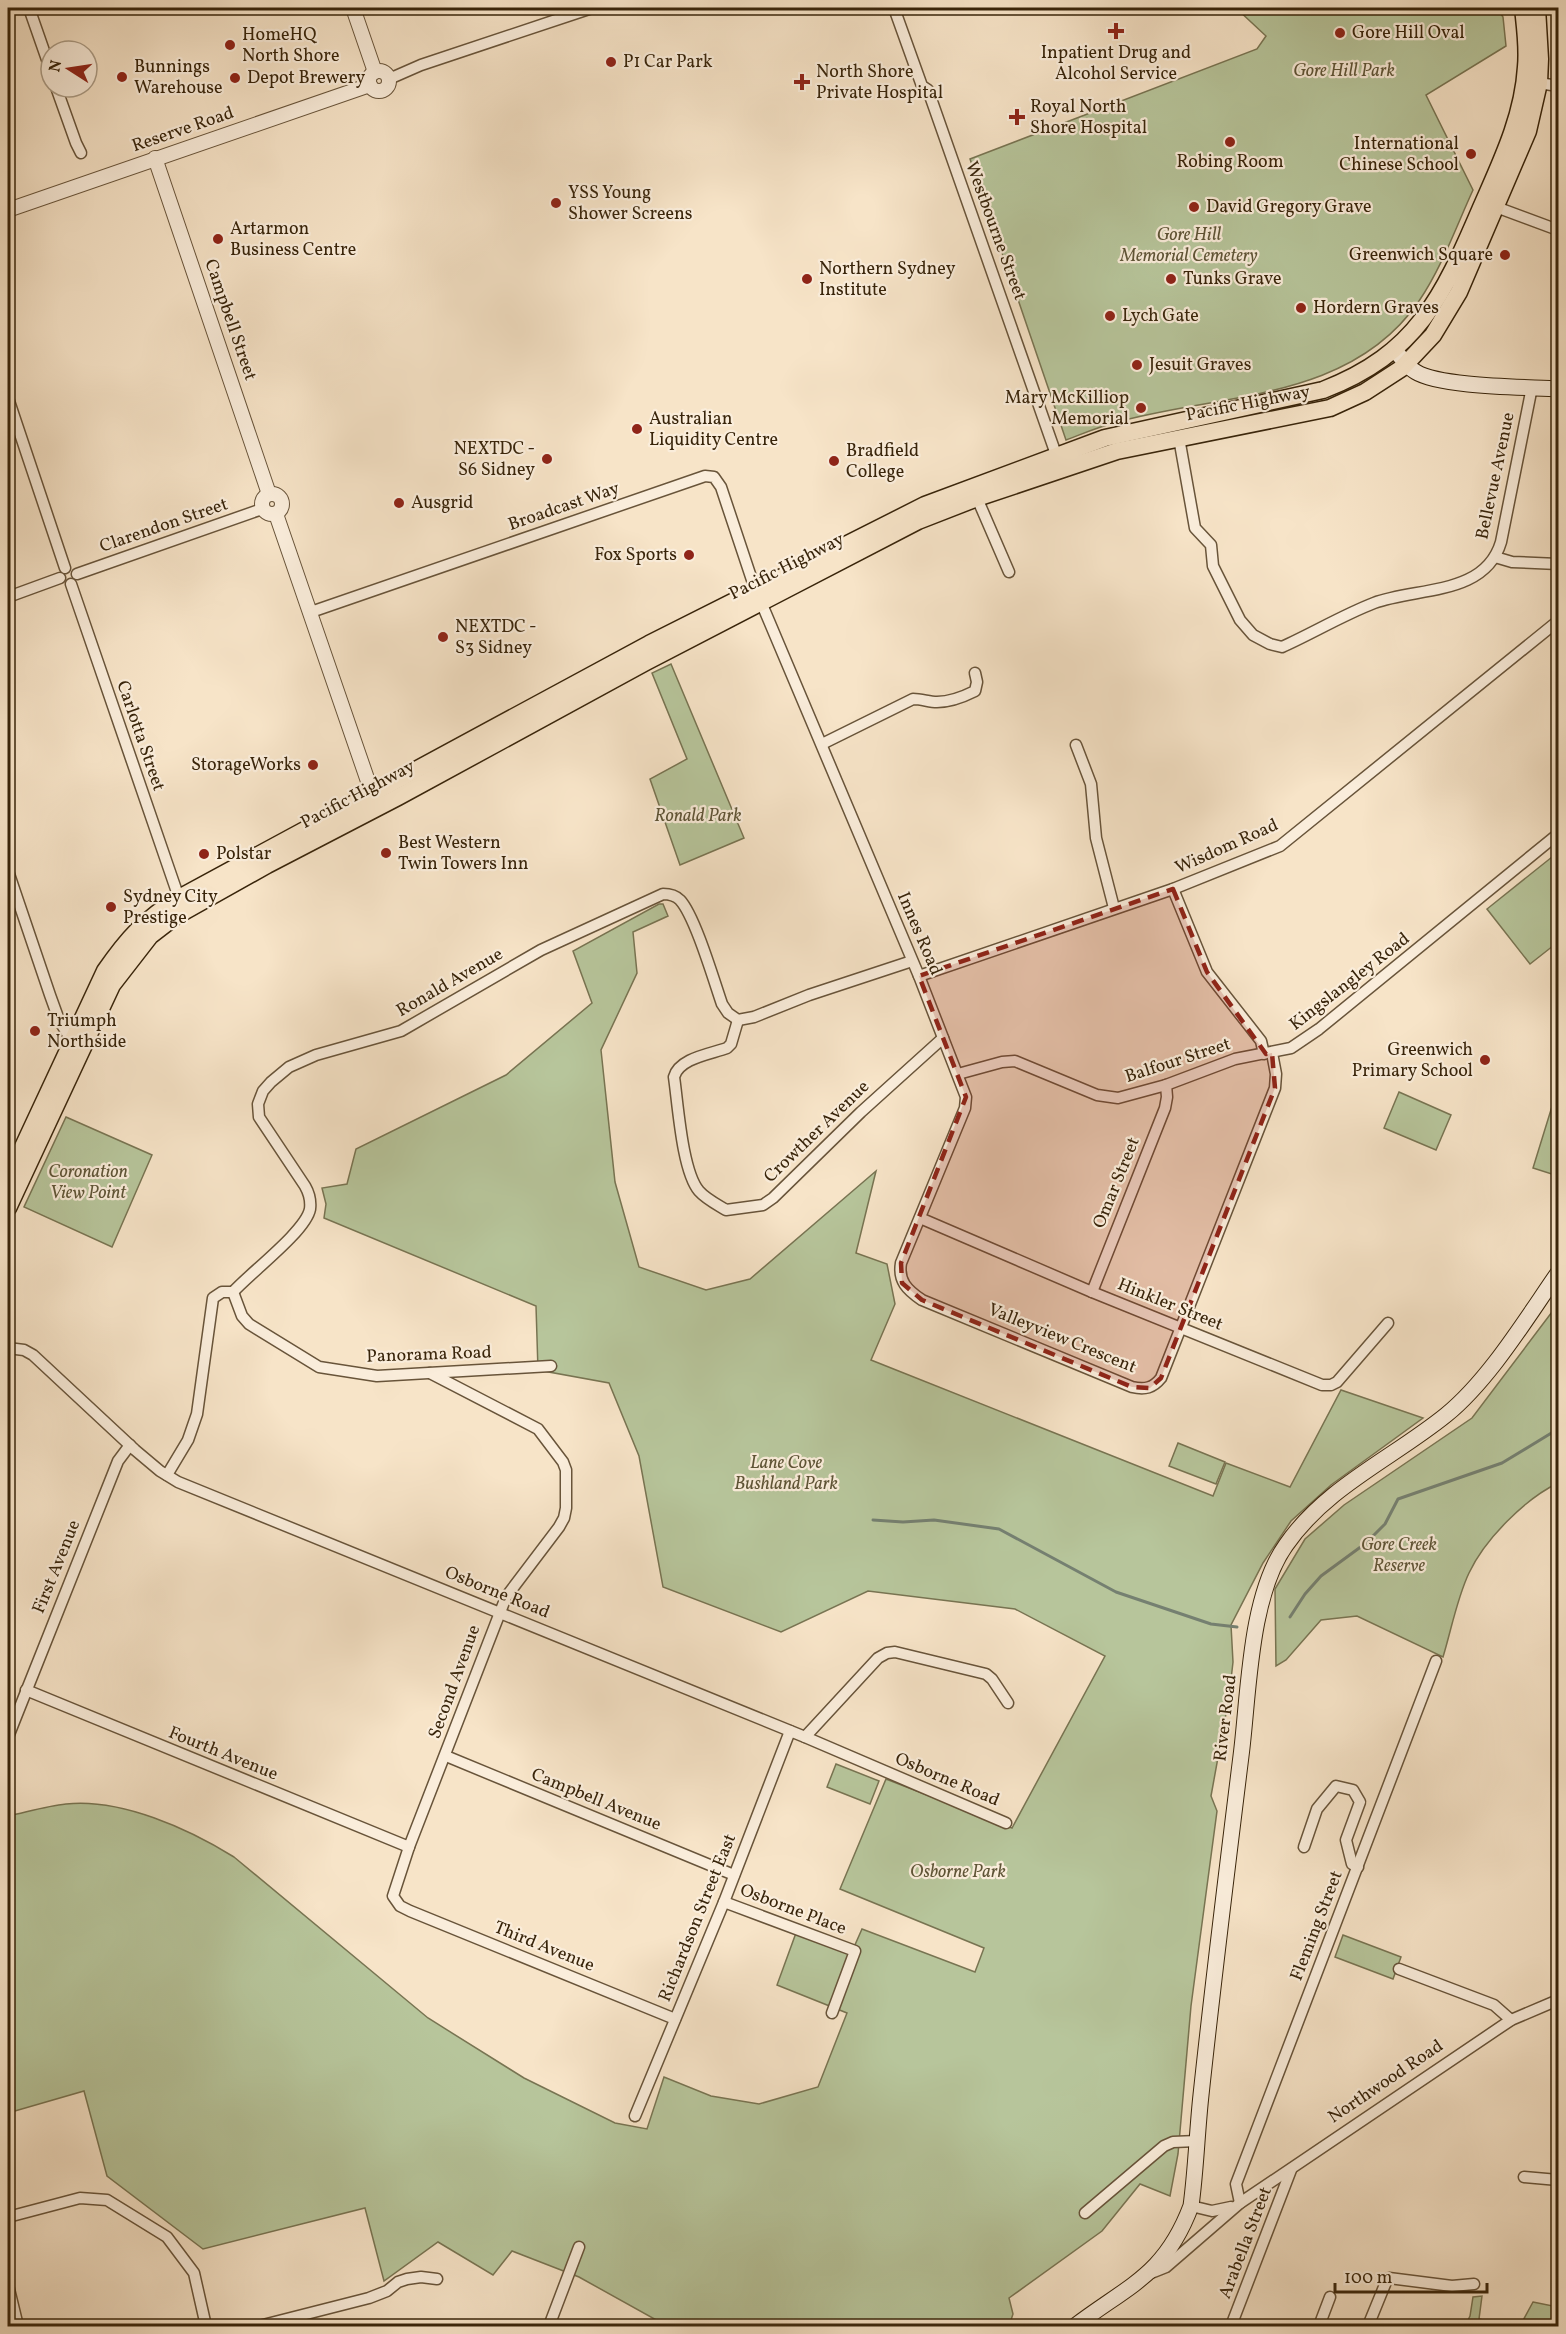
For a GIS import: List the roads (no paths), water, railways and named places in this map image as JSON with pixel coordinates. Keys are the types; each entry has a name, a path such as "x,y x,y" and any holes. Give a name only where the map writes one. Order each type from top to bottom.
{"main road":[{"name":"Pacific Highway","path":"758,595 918,521 977,498 1116,435 1323,390 1355,376 1394,349 1414,331 1441,294 1464,248 1509,143 1520,110 1526,74 1523,8"},
{"name":"Pacific Highway","path":"8,1179 97,986 119,951 144,922 179,898 646,662 758,595 925,505 1059,462 1330,408 1365,392 1407,364 1445,318 1459,292 1528,131 1539,82 1537,8"},
{"path":"1394,349 1415,372 1429,377 1465,383 1558,389"},
{"name":"Pacific Highway","path":"8,1208 106,995 121,971 150,936 187,910 375,800"},
{"name":"River Road","path":"1148,2274 1175,2242 1191,2206 1220,1924 1257,1622 1273,1568 1297,1529 1322,1503 1419,1436 1462,1401 1480,1382 1558,1274"},
{"name":"Northwood Road","path":"1075,2326 1148,2274"}],"street":[{"path":"29,8 40,39"},
{"path":"353,8 372,78"},
{"path":"389,79 421,65 592,8"},
{"name":"Westbourne Street","path":"894,8 922,86 928,90 1059,462"},
{"name":"Reserve Road","path":"8,210 372,78 374,90 384,90 388,86 389,79"},
{"path":"1539,82 1558,86"},
{"path":"60,99 81,153"},
{"name":"Campbell Street","path":"154,158 268,494"},
{"path":"1496,207 1558,230"},
{"name":"Bellevue Avenue","path":"1179,438 1195,528 1211,545 1213,566 1240,620 1253,635 1270,644 1282,647 1374,603 1398,596 1423,593 1468,580 1483,571 1495,557 1501,542 1532,387"},
{"path":"8,398 62,573 65,584 71,584 76,580 76,574 71,567 62,573 8,597"},
{"name":"Broadcast Way","path":"311,612 705,476 714,477 721,487 758,595"},
{"path":"268,494 276,494 282,502 281,509 276,514 270,515 262,509 262,502 268,494"},
{"path":"977,498 1009,572"},
{"name":"Clarendon Street","path":"76,574 262,509"},
{"path":"276,514 375,800"},
{"path":"1495,557 1512,562 1558,564"},
{"name":"Carlotta Street","path":"71,584 179,898"},
{"name":"Innes Road","path":"758,595 919,976 966,1097 964,1108 901,1263 902,1283"},
{"name":"Wisdom Road","path":"919,976 1173,889 1281,846 1558,621"},
{"path":"822,744 913,699 936,702 958,699 975,691 977,682 975,673"},
{"path":"1076,745 1091,784 1096,838 1114,908"},
{"name":"Kingslangley Road","path":"1268,1053 1291,1048 1319,1029 1558,834"},
{"path":"8,871 53,1003 62,1026 71,1040"},
{"path":"1173,889 1207,972 1257,1035 1268,1053 1276,1074 1275,1088 1182,1327"},
{"name":"Ronald Avenue","path":"166,1475 188,1440 197,1414 213,1298 222,1292 233,1292 296,1231 310,1208 309,1193 259,1117 259,1097 266,1086 296,1063 400,1031 541,950 663,894 671,894 682,904 693,925 722,1004 728,1013 738,1020"},
{"path":"738,1020 754,1017 912,961"},
{"name":"Crowther Avenue","path":"738,1020 727,1048 683,1064 675,1072 674,1077 685,1155 694,1184 699,1192 726,1210 763,1205 773,1198 861,1112 944,1038"},
{"name":"Balfour Street","path":"958,1074 1002,1062 1015,1061 1108,1098 1118,1098 1166,1085 1235,1059 1268,1053"},
{"name":"Omar Street","path":"1092,1292 1165,1108 1166,1085"},
{"name":"Hinkler Street","path":"920,1218 1092,1292 1327,1386 1342,1377 1388,1323"},
{"name":"Valleyview Crescent","path":"902,1283 922,1300 1141,1389 1150,1388 1161,1378 1182,1327"},
{"name":"Panorama Road","path":"233,1292 242,1316 249,1324 319,1367 377,1376 551,1366"},
{"name":"Osborne Road","path":"8,1348 24,1350 33,1355 130,1445 178,1482 805,1737 1006,1823"},
{"name":"Second Avenue","path":"400,1906 393,1896 409,1847 446,1756 499,1612 518,1578 564,1518 566,1470 563,1462 538,1429 430,1373"},
{"name":"First Avenue","path":"8,1737 118,1461 130,1445"},
{"path":"805,1737 878,1658 886,1653 906,1654 986,1674 1008,1703"},
{"name":"Fleming Street","path":"1240,2203 1236,2184 1436,1661"},
{"name":"Fourth Avenue","path":"26,1690 409,1847"},
{"name":"Richardson Street East","path":"635,2116 724,1902 790,1731"},
{"name":"Campbell Avenue","path":"446,1756 734,1875"},
{"path":"1304,1847 1317,1809 1336,1786 1353,1790 1360,1802 1346,1840 1352,1864 1358,1867"},
{"name":"Osborne Place","path":"724,1902 855,1951 832,2013"},
{"name":"Third Avenue","path":"400,1906 675,2019"},
{"path":"1399,1968 1494,2005 1511,2020"},
{"name":"Northwood Road","path":"1148,2274 1166,2267 1240,2203 1511,2020 1558,2000"},
{"path":"1085,2212 1164,2146 1173,2142 1197,2141"},
{"name":"Arabella Street","path":"1231,2326 1291,2170"},
{"path":"1524,2177 1558,2180"},
{"path":"8,2217 80,2198 107,2200 167,2237 194,2273 206,2326"},
{"name":"Northwood Road","path":"1191,2206 1206,2211 1220,2211 1240,2203"},
{"path":"549,2326 579,2247"},
{"path":"259,2326 369,2298 407,2279 421,2277 437,2279"},
{"path":"1368,2326 1389,2278 1452,2286 1474,2284"},
{"path":"8,2285 18,2326"},
{"path":"1318,2326 1330,2297"}],"waterway":[{"path":"1290,1617 1305,1594 1321,1576 1366,1543 1385,1524 1398,1499 1502,1463 1558,1429"},
{"path":"873,1520 903,1522 934,1520 999,1529 1116,1592 1211,1624 1237,1627"}],"place":[{"name":"Inpatient Drug and Alcohol Service","path":"1116,31"},
{"name":"Gore Hill Oval","path":"1340,33"},
{"name":"HomeHQ North Shore","path":"230,45"},
{"name":"P1 Car Park","path":"611,62"},
{"name":"Bunnings Warehouse","path":"122,77"},
{"name":"Depot Brewery","path":"235,78"},
{"name":"North Shore Private Hospital","path":"802,82"},
{"name":"Royal North Shore Hospital","path":"1017,117"},
{"name":"Robing Room","path":"1230,142"},
{"name":"International Chinese School","path":"1471,154"},
{"name":"YSS Young Shower Screens","path":"556,203"},
{"name":"David Gregory Grave","path":"1194,207"},
{"name":"Artarmon Business Centre","path":"218,239"},
{"name":"Greenwich Square","path":"1505,255"},
{"name":"Northern Sydney Institute","path":"807,279"},
{"name":"Tunks Grave","path":"1171,279"},
{"name":"Hordern Graves","path":"1301,308"},
{"name":"Lych Gate","path":"1110,316"},
{"name":"Jesuit Graves","path":"1137,365"},
{"name":"Mary McKilliop Memorial","path":"1141,408"},
{"name":"Australian Liquidity Centre","path":"637,429"},
{"name":"NEXTDC - S6 Sidney","path":"547,459"},
{"name":"Bradfield College","path":"834,461"},
{"name":"Ausgrid","path":"399,503"},
{"name":"Fox Sports","path":"689,555"},
{"name":"NEXTDC - S3 Sidney","path":"443,637"},
{"name":"StorageWorks","path":"313,765"},
{"name":"Best Western Twin Towers Inn","path":"386,853"},
{"name":"Polstar","path":"204,854"},
{"name":"Sydney City Prestige","path":"111,907"},
{"name":"Triumph Northside","path":"35,1031"},
{"name":"Greenwich Primary School","path":"1485,1060"}],"park label":[{"name":"Gore Hill Park","path":"1344,71"},
{"name":"Gore Hill Memorial Cemetery","path":"1189,245"},
{"name":"Ronald Park","path":"698,816"},
{"name":"Coronation View Point","path":"88,1182"},
{"name":"Lane Cove Bushland Park","path":"786,1473"},
{"name":"Gore Creek Reserve","path":"1399,1555"},
{"name":"Osborne Park","path":"958,1872"}]}
